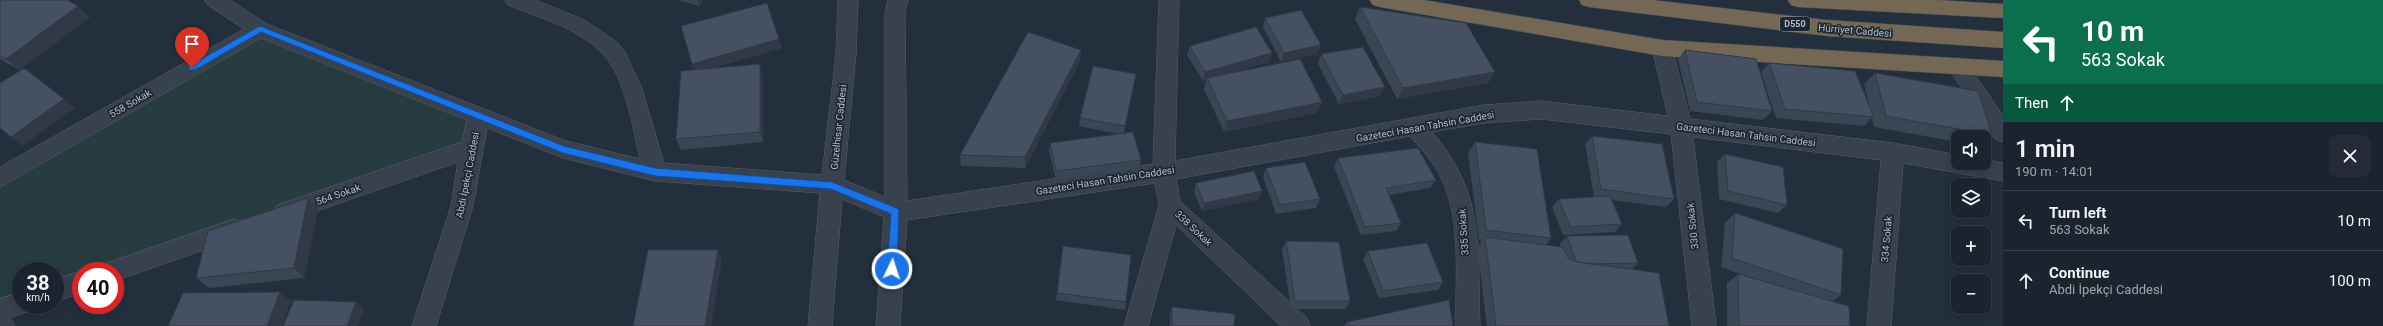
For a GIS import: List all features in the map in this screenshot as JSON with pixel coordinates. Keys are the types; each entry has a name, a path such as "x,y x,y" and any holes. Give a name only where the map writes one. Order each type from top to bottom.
{"highway":[{"path":"1380,0 1662,48 2003,69"},
{"name":"Hürriyet Caddesi","path":"1589,0 1827,28 2003,40"},
{"path":"1798,0 2003,11"}],"street":[{"path":"215,0 260,29 563,149 655,172 832,186 896,212"},
{"path":"515,0 551,6 611,49 625,72 655,172"},
{"name":"Güzelhisar Caddesi","path":"820,326 832,186 846,54 848,0"},
{"path":"888,326 896,212 894,13 898,0"},
{"name":"338 Sokak","path":"1169,0 1164,172 1170,205 1298,326"},
{"name":"558 Sokak","path":"0,178 260,29"},
{"name":"330 Sokak","path":"1662,48 1681,126 1704,326"},
{"path":"1958,66 2003,133"},
{"name":"Gazeteci Hasan Tahsin Caddesi","path":"896,212 1164,172 1416,128 1484,114 1541,110 1893,152 2003,172"},
{"name":"Abdi İpekçi Caddesi","path":"424,326 462,206 471,148 479,115"},
{"name":"335 Sokak","path":"1416,128 1446,165 1455,182 1463,210 1468,326"},
{"name":"564 Sokak","path":"124,267 471,148"},
{"name":"334 Sokak","path":"1879,326 1893,152"},
{"path":"1136,326 1170,205"},
{"path":"0,310 12,306"}],"green space":[{"path":"260,29 479,115 471,148 124,267 124,262 72,262 72,278 64,284 64,262 12,262 12,306 0,310 0,178"}],"building":[{"path":"0,0 68,0 78,6 6,59 0,55"},
{"path":"767,3 779,39 692,64 681,26"},
{"path":"1360,7 1466,23 1495,72 1403,88"},
{"path":"1301,10 1321,45 1284,53 1265,18"},
{"path":"1256,27 1272,53 1205,72 1190,46"},
{"path":"1028,32 1081,50 1025,157 960,155"},
{"path":"1363,47 1385,87 1343,95 1321,54"},
{"path":"1685,50 1756,59 1772,111 1697,102"},
{"path":"1300,59 1322,102 1227,121 1207,78"},
{"path":"1769,63 1855,71 1874,117 1785,109"},
{"path":"760,64 760,132 676,139 681,71"},
{"path":"1093,66 1136,74 1125,126 1080,118"},
{"path":"24,68 64,99 11,137 0,128 0,83"},
{"path":"1875,73 1978,91 1990,130 1964,130 1886,116"},
{"path":"1133,132 1141,160 1056,171 1050,143"},
{"path":"1592,136 1662,144 1674,199 1601,189"},
{"path":"1475,142 1537,149 1551,238 1486,230"},
{"path":"1418,148 1436,180 1386,188 1401,223 1365,227 1338,158"},
{"path":"1725,154 1783,167 1787,205 1728,191"},
{"path":"1305,162 1320,199 1280,205 1266,168"},
{"path":"1254,171 1262,191 1204,203 1196,183"},
{"path":"1610,196 1622,224 1570,227 1559,199"},
{"path":"308,198 294,268 196,278 208,231"},
{"path":"1735,213 1843,249 1841,295 1732,258"},
{"path":"1628,235 1638,263 1590,264 1576,261 1567,236"},
{"path":"1485,237 1562,247 1569,259 1578,262 1659,273 1669,326 1496,326"},
{"path":"1286,241 1339,242 1350,301 1295,301"},
{"path":"1427,243 1443,282 1383,291 1368,251"},
{"path":"1063,246 1131,255 1126,302 1057,293"},
{"path":"648,250 718,250 705,326 633,326"},
{"path":"1738,274 1849,306 1850,326 1739,326"},
{"path":"280,292 267,326 168,326 183,293"},
{"path":"294,300 356,302 347,326 283,326"},
{"path":"1449,300 1453,326 1351,326 1347,322"},
{"path":"1172,307 1235,314 1234,326 1172,326"}],"route":[{"path":"192,68 260,29 563,149 655,172 832,186 896,212 892,269"}]}
